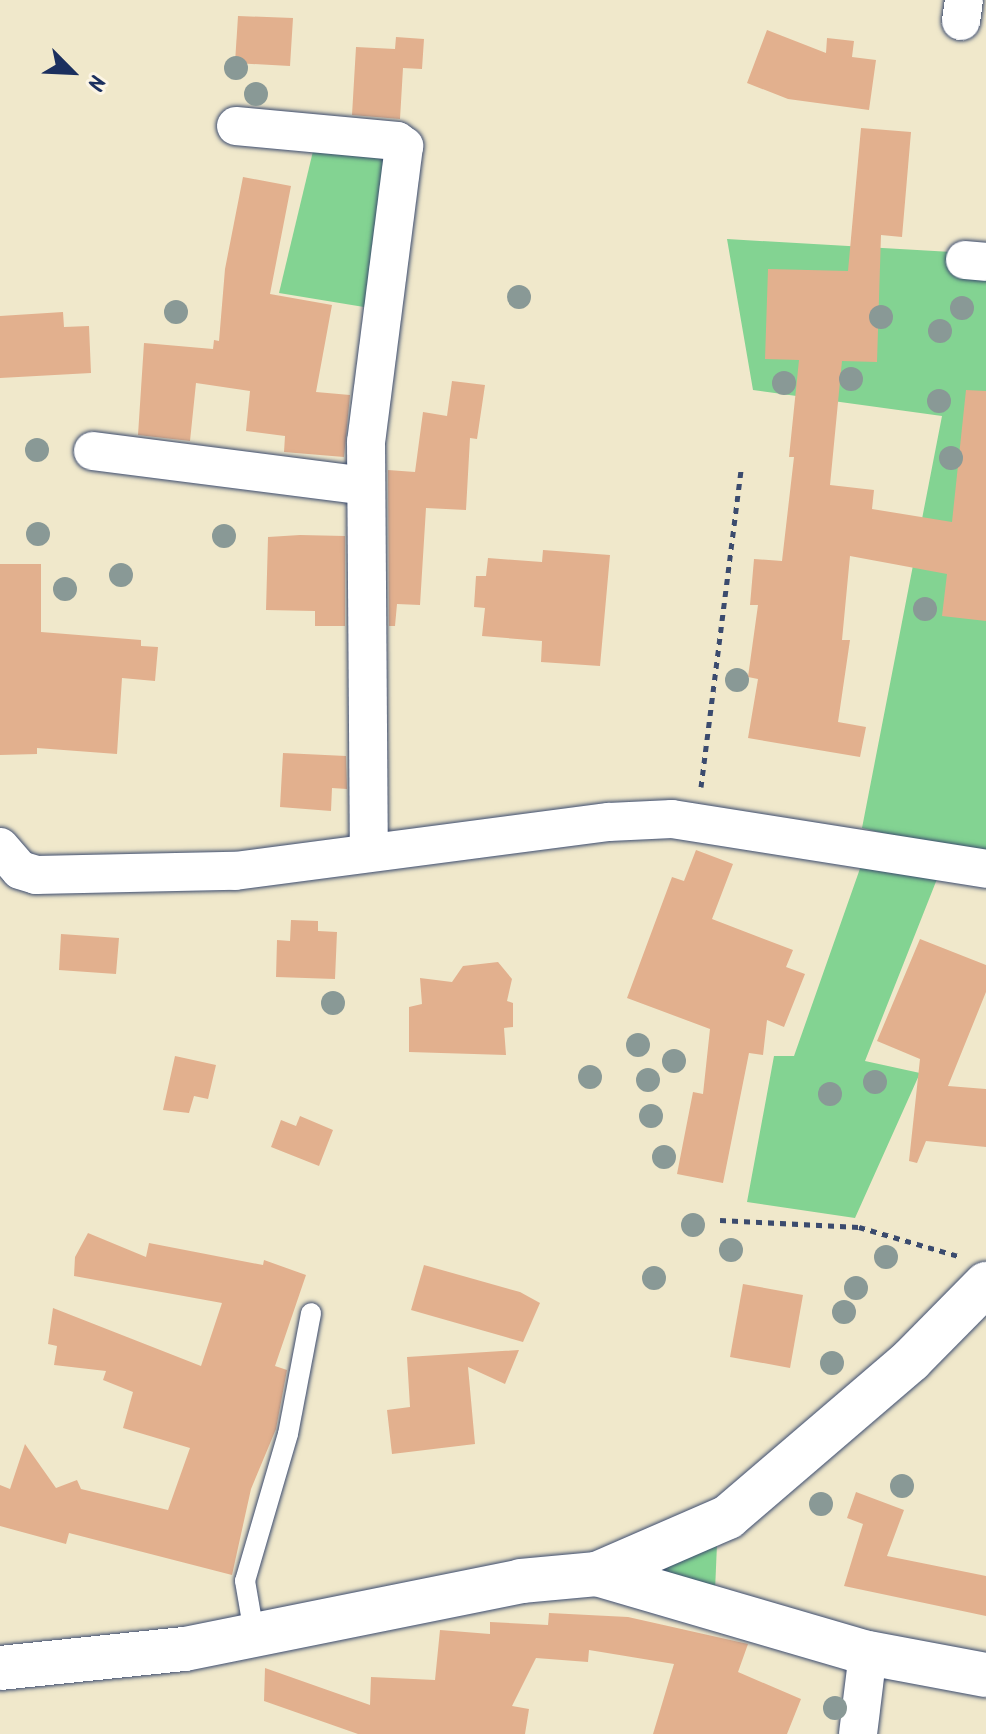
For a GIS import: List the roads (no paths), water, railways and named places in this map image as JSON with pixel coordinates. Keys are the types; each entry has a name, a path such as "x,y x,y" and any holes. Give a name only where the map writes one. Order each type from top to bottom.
{"street":[{"path":"236,126 397,141 404,146 366,441 369,851"},
{"path":"93,451 365,486"},
{"path":"0,847 20,870 36,875 235,871 369,851 609,822 672,819 986,869"},
{"path":"0,1668 185,1649 254,1633 352,1619 521,1581 597,1574 728,1517 911,1360 979,1272"},
{"path":"597,1574 868,1653 986,1675"},
{"path":"858,1734 868,1653"}],"lane":[{"path":"254,1633 245,1581 288,1434 311,1313"}]}
